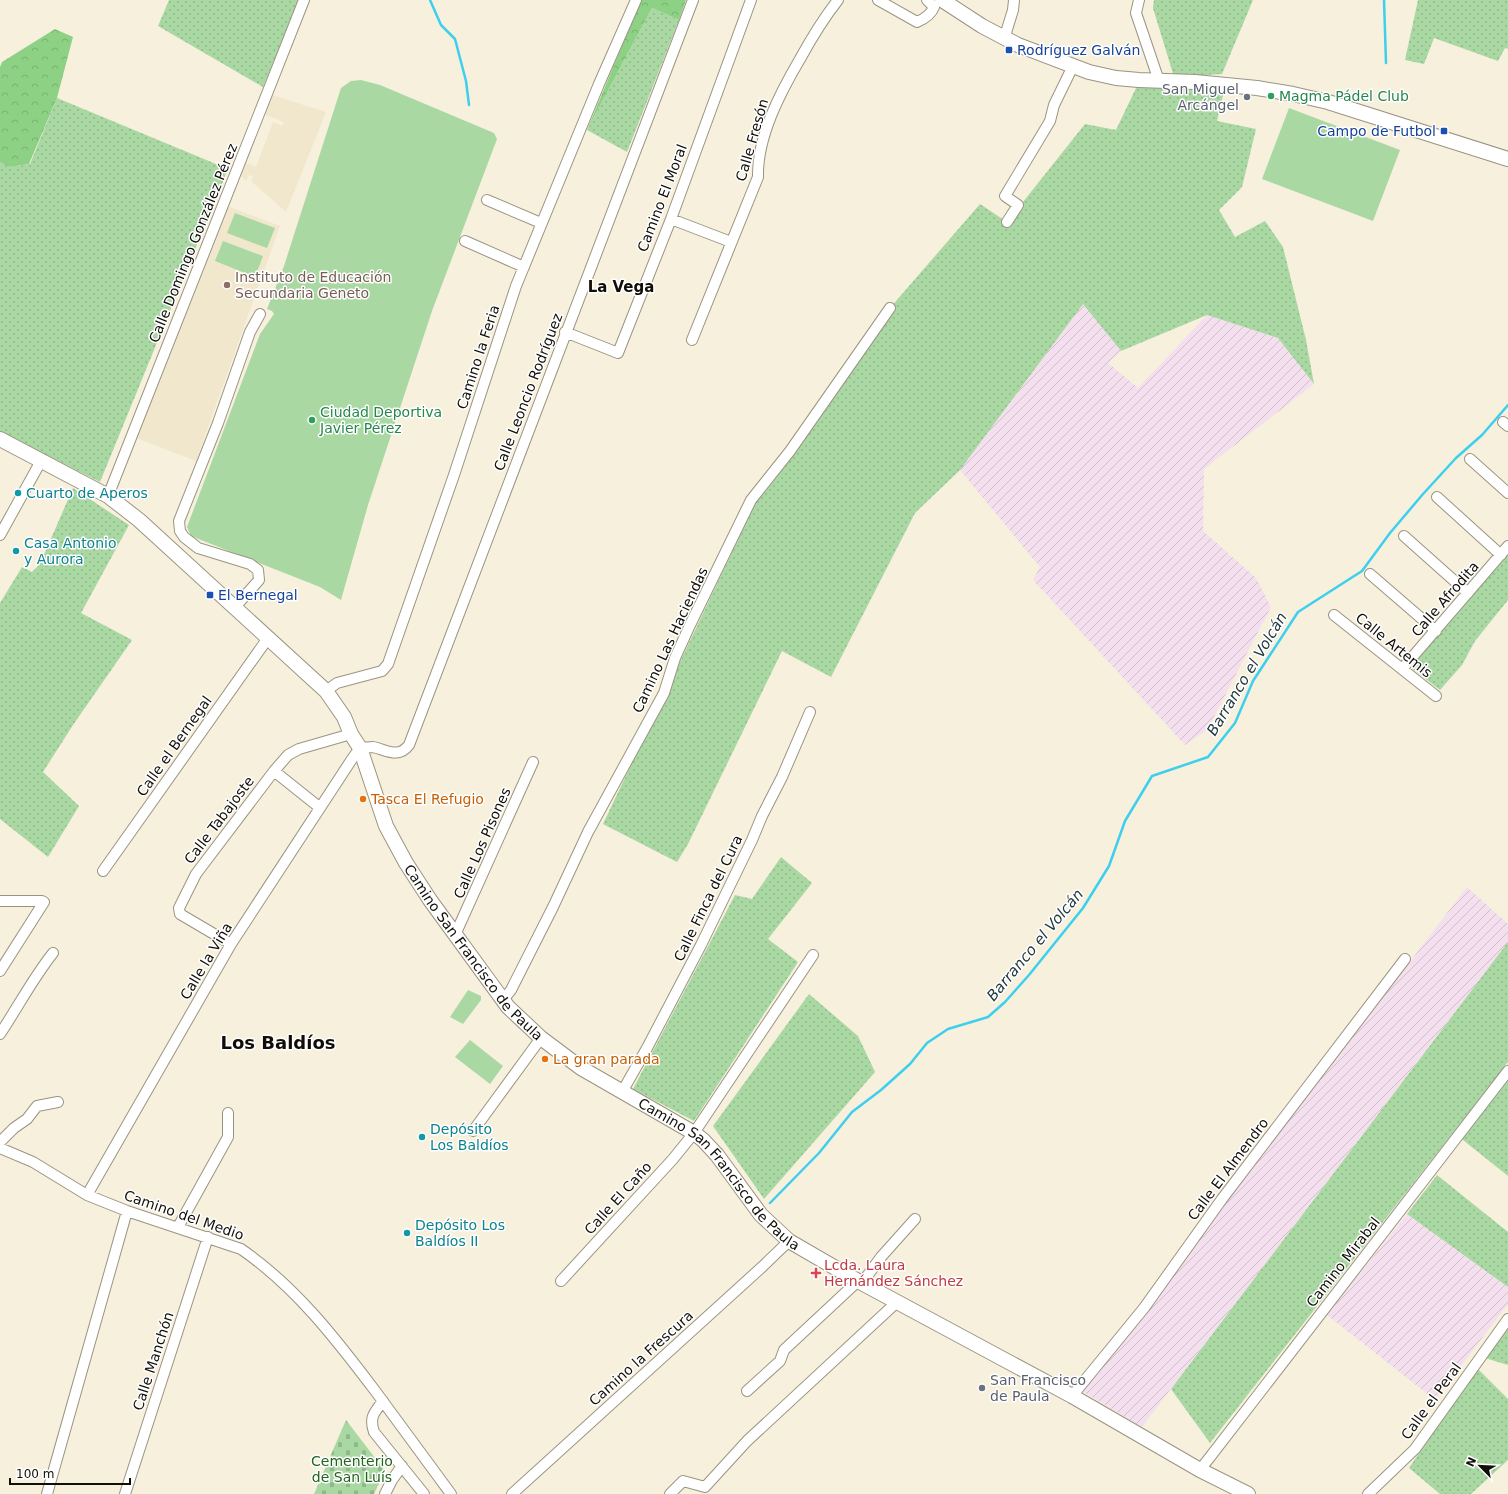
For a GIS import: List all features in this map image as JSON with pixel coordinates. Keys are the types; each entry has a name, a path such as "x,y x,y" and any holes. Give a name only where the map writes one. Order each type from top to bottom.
{"main road":[{"path":"942,0 1004,39 1073,66 1116,78 1195,82 1257,88 1293,94 1328,102 1508,160"},
{"name":"Camino San Francisco de Paula","path":"0,440 108,496 139,520 326,691 344,717 351,734 360,748 386,826 410,870 508,1007 541,1038 581,1068 694,1133 703,1140 718,1155 761,1215 789,1241 860,1282 1072,1396 1200,1470 1248,1494"}],"street":[{"name":"Calle Domingo González Pérez","path":"108,496 304,0"},
{"name":"Camino la Feria","path":"326,691 337,683 382,671 388,664 454,475 502,327 524,267 598,84 636,0"},
{"name":"Calle Leoncio Rodríguez","path":"360,748 372,747 399,753 404,751 409,745 565,332 693,0"},
{"name":"Camino El Moral","path":"565,332 618,353 671,219 751,0"},
{"name":"Calle Fresón","path":"692,340 758,177 758,162 774,108 822,20 838,0"},
{"path":"878,0 917,22 924,19 933,11 934,7 927,0"},
{"path":"1004,39 1013,10 1014,0"},
{"path":"1139,0 1136,13 1159,81"},
{"path":"1007,222 1018,205 1005,196 1050,121 1054,105 1073,66"},
{"path":"487,200 541,223"},
{"path":"671,219 731,242"},
{"path":"465,241 524,267"},
{"name":"Camino Las Haciendas","path":"503,1000 511,990 553,907 588,832 664,693 675,658 687,631 752,500 798,439 890,308"},
{"path":"234,607 259,580 258,570 250,564 198,548 184,537 180,531 179,521 218,423 250,332 260,314"},
{"path":"1470,459 1508,494"},
{"path":"0,535 41,461"},
{"path":"1437,498 1501,555"},
{"path":"1404,536 1468,593"},
{"name":"Calle Afrodita","path":"1402,669 1508,546"},
{"path":"1370,574 1436,630"},
{"name":"Calle Artemis","path":"1334,615 1436,696"},
{"name":"Calle el Bernegal","path":"103,871 268,638"},
{"name":"Calle Finca del Cura","path":"622,1092 701,945 782,777 810,712"},
{"name":"Calle Tabajoste","path":"231,944 180,914 179,908 196,874 274,771 288,755 299,749 351,734"},
{"name":"Calle la Viña","path":"87,1194 231,944 360,748"},
{"name":"Calle Los Pisones","path":"455,934 533,762"},
{"path":"274,771 320,807"},
{"path":"0,901 44,902 0,971"},
{"path":"0,1034 19,1006 41,968 53,953"},
{"name":"Calle El Caño","path":"561,1281 673,1159 694,1133 813,955"},
{"name":"Calle El Almendro","path":"1072,1396 1144,1308 1222,1199 1405,959"},
{"path":"473,1131 541,1038"},
{"name":"Camino Mirabal","path":"1200,1470 1508,1071"},
{"path":"0,1142 14,1128 26,1119 37,1106 58,1102"},
{"path":"178,1227 228,1137 228,1113"},
{"name":"Camino del Medio","path":"0,1148 33,1162 87,1194 127,1211 241,1249 268,1269 328,1330 383,1401 451,1494"},
{"path":"47,1494 127,1211"},
{"path":"747,1391 780,1361 784,1350 860,1282 915,1219"},
{"name":"Calle Manchón","path":"125,1494 208,1237"},
{"name":"Camino la Frescura","path":"512,1494 789,1241"},
{"path":"670,1494 683,1482 705,1487 747,1441 897,1302"},
{"name":"Calle el Peral","path":"1368,1494 1415,1449 1508,1318"},
{"path":"383,1401 372,1418 374,1432 424,1494"},
{"path":"388,1492 402,1466"}],"shaded area":[{"path":"272,95 326,112 286,212 251,181 253,176 249,175 246,181 238,173 243,161 256,167 273,122 282,126 284,122 263,114"},
{"name":"Instituto de Educación Secundaria Geneto","path":"227,206 280,226 196,461 136,438"},
{"path":"1083,304 1121,351 1108,363 1138,388 1207,315 1278,338 1314,384 1204,469 1203,531 1256,578 1271,607 1207,730 1185,745 1033,580 1040,567 960,470"},
{"path":"1467,887 1508,924 1508,942 1142,1427 1082,1391"},
{"path":"1407,1214 1508,1287 1508,1304 1435,1400 1327,1315"}],"green space":[{"path":"169,0 299,0 263,87 158,26"},
{"path":"641,0 686,0 679,20 652,8 587,130"},
{"path":"1154,0 1253,0 1222,74 1174,77 1153,8"},
{"path":"1418,0 1508,0 1508,49 1505,48 1498,61 1434,38 1424,64 1405,60"},
{"path":"652,8 679,20 627,152 587,130"},
{"path":"55,29 73,37 57,98 29,164 9,167 0,162 0,67 2,62"},
{"name":"Ciudad Deportiva Javier Pérez","path":"361,80 380,85 494,133 497,139 432,311 368,505 341,600 320,587 191,536 187,527 260,334 274,314 272,311 267,309 284,266 341,88 351,81"},
{"path":"1137,86 1224,91 1217,121 1256,129 1242,187 1219,210 1235,237 1265,221 1283,247 1306,340 1314,384 1278,338 1207,315 1121,351 1083,304 960,470 915,513 831,677 782,651 688,844 677,862 603,824 755,504 890,308 980,204 1007,222 1085,124 1116,130"},
{"path":"57,98 228,169 100,482 0,432 0,162 9,167 30,164"},
{"path":"1289,108 1400,150 1373,221 1262,179"},
{"path":"235,213 275,228 267,248 227,233"},
{"path":"223,241 263,256 255,277 215,261"},
{"path":"73,488 129,525 81,613 132,640 73,725 43,772 79,806 48,857 0,819 0,603 22,567 32,572 40,564"},
{"path":"1508,554 1508,600 1475,641 1462,665 1440,690 1413,669 1412,664"},
{"path":"781,857 812,883 768,939 798,962 694,1121 633,1089 735,895 752,899"},
{"path":"1508,942 1508,1062 1210,1443 1171,1389"},
{"path":"468,990 481,996 481,1000 463,1024 450,1017"},
{"path":"809,994 858,1036 875,1072 764,1199 713,1126"},
{"path":"470,1040 503,1066 490,1084 455,1057"},
{"path":"1508,1071 1508,1176 1458,1136"},
{"path":"1437,1175 1508,1232 1508,1287 1407,1214"},
{"path":"1508,1329 1508,1365 1485,1358"},
{"path":"1477,1368 1508,1399 1508,1460 1471,1494 1440,1494 1409,1468"},
{"name":"Cementerio de San Luís","path":"346,1420 385,1471 374,1494 314,1494"}],"waterway":[{"path":"430,0 441,25 455,39 466,81 469,105"},
{"path":"1384,0 1386,63"},
{"name":"Barranco el Volcán","path":"770,1203 819,1153 852,1112 881,1090 910,1064 927,1043 948,1029 988,1017 1005,1002 1029,975 1083,908 1109,866 1125,821 1152,776 1208,757 1235,723 1253,681 1298,612 1362,571 1390,533 1423,494 1456,458 1482,435 1508,405"}],"place":[{"name":"Rodríguez Galván","path":"1009,50"},
{"name":"Magma Pádel Club","path":"1271,96"},
{"name":"San Miguel Arcángel","path":"1247,97"},
{"name":"Campo de Futbol","path":"1444,131"},
{"name":"Instituto de Educación Secundaria Geneto","path":"227,285"},
{"name":"Ciudad Deportiva Javier Pérez","path":"312,420"},
{"name":"Cuarto de Aperos","path":"18,493"},
{"name":"Casa Antonio y Aurora","path":"16,551"},
{"name":"El Bernegal","path":"210,595"},
{"name":"Tasca El Refugio","path":"363,799"},
{"name":"La gran parada","path":"545,1059"},
{"name":"Depósito Los Baldíos","path":"422,1137"},
{"name":"Depósito Los Baldíos II","path":"407,1233"},
{"name":"Lcda. Laura Hernández Sánchez","path":"816,1273"},
{"name":"San Francisco de Paula","path":"982,1388"}],"district":[{"name":"La Vega","path":"621,287"},
{"name":"Los Baldíos","path":"278,1043"}]}
